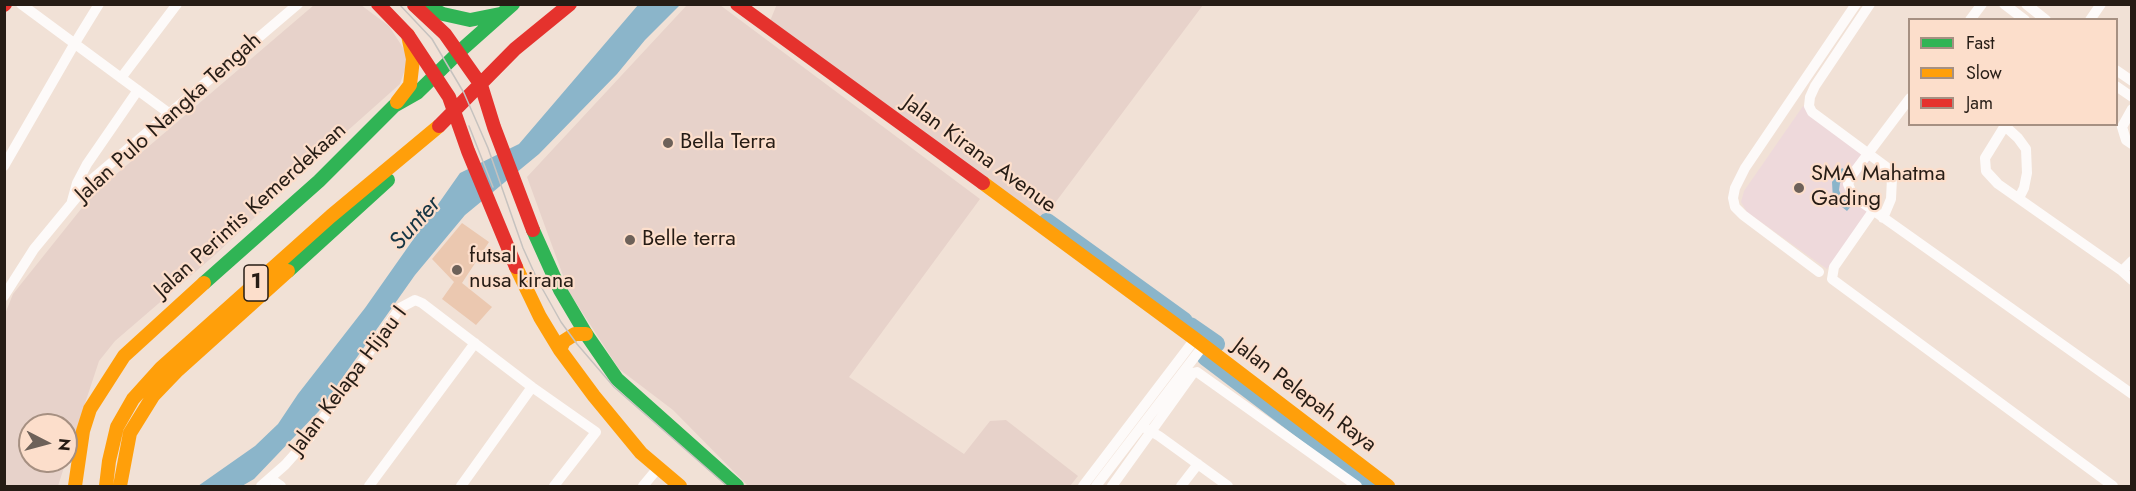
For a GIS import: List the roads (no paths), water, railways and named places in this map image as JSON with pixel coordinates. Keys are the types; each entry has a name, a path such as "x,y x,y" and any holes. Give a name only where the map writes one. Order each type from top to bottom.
{"main road":[{"path":"378,4 408,35 435,74 455,112 468,151 526,289 560,350 641,453 680,486"},
{"path":"413,4 439,28 459,52 481,85 498,138 540,249 560,290 586,334 617,380 737,486"},
{"path":"421,4 443,14 470,20 481,19 509,8"},
{"name":"1","path":"106,486 117,427 133,399 160,368 331,216 410,152 455,112 515,50 570,4"},
{"name":"Jalan Kirana Avenue","path":"737,4 1199,343"},
{"name":"Jalan Perintis Kemerdekaan","path":"72,484 90,409 124,356 319,181 394,106 417,93 509,8"},
{"path":"394,106 410,85 413,59 408,35"},
{"path":"120,486 130,433 144,408 159,390 178,370 381,187 410,152"},
{"path":"560,350 564,340 575,334 586,334"},
{"name":"Jalan Pelepah Raya","path":"1199,343 1388,486"}],"street":[{"path":"21,4 170,114"},
{"path":"7,162 99,4"},
{"path":"121,78 177,4"},
{"name":"Jalan Pulo Nangka Tengah","path":"5,295 34,249 90,181 298,4"},
{"path":"1819,272 1743,215 1735,207 1733,198 1735,188 1745,168 1856,4"},
{"path":"1870,4 1815,86 1809,106 1812,112 1888,170 1892,178 1891,199 1883,218"},
{"path":"1972,18 1982,4"},
{"path":"2004,4 2022,18"},
{"path":"2026,4 2044,18"},
{"path":"2091,18 2101,4"},
{"path":"2118,71 2132,81"},
{"path":"2118,87 2132,97"},
{"path":"71,204 72,196 87,164 138,90"},
{"path":"1908,101 1852,175 1848,184 1853,195 2132,394"},
{"path":"2132,109 2122,127 2126,140 2132,144"},
{"path":"2004,126 1985,158 1986,171 1998,184 2132,280"},
{"path":"2006,126 2026,149 2027,173 2019,198"},
{"path":"1873,211 1834,267 1832,279 2113,486"},
{"path":"2122,271 2132,261"},
{"name":"Jalan Kelapa Hijau I","path":"266,483 310,438 400,308 411,300 423,303 475,343"},
{"path":"369,486 475,343 596,432 554,486"},
{"path":"1112,486 1146,425 1199,343"},
{"name":"Jalan Pelepah Raya","path":"1146,425 1194,373 1200,373 1357,486"},
{"path":"461,486 532,387"},
{"path":"1146,425 1228,486"},
{"path":"1083,486 1146,425"},
{"path":"1096,486 1146,425"},
{"path":"1181,486 1198,464"},
{"path":"643,486 658,468"},
{"path":"266,483 281,486"}],"water":[{"path":"638,5 680,5 539,154 465,215 415,275 319,411 254,479 242,486 198,486 255,446 278,424 298,394 365,308 460,173 519,144"},
{"path":"1842,168 1848,172 1840,183 1839,190 1842,198 1852,205 1847,211 1833,200 1832,182"}],"waterway":[{"path":"1047,222 1184,321"},
{"path":"1190,326 1216,344"},
{"path":"1206,357 1376,486"}],"tram line":[{"path":"399,4 432,39 464,93 488,148 523,248 561,322 614,387 727,486"},
{"path":"469,126 493,187"}],"place":[{"name":"Bella Terra","path":"668,143"},
{"name":"SMA Mahatma Gading","path":"1799,188"},
{"name":"Belle terra","path":"630,240"},
{"name":"futsal nusa kirana","path":"457,270"}],"water label":[{"name":"Sunter","path":"416,224"}]}
